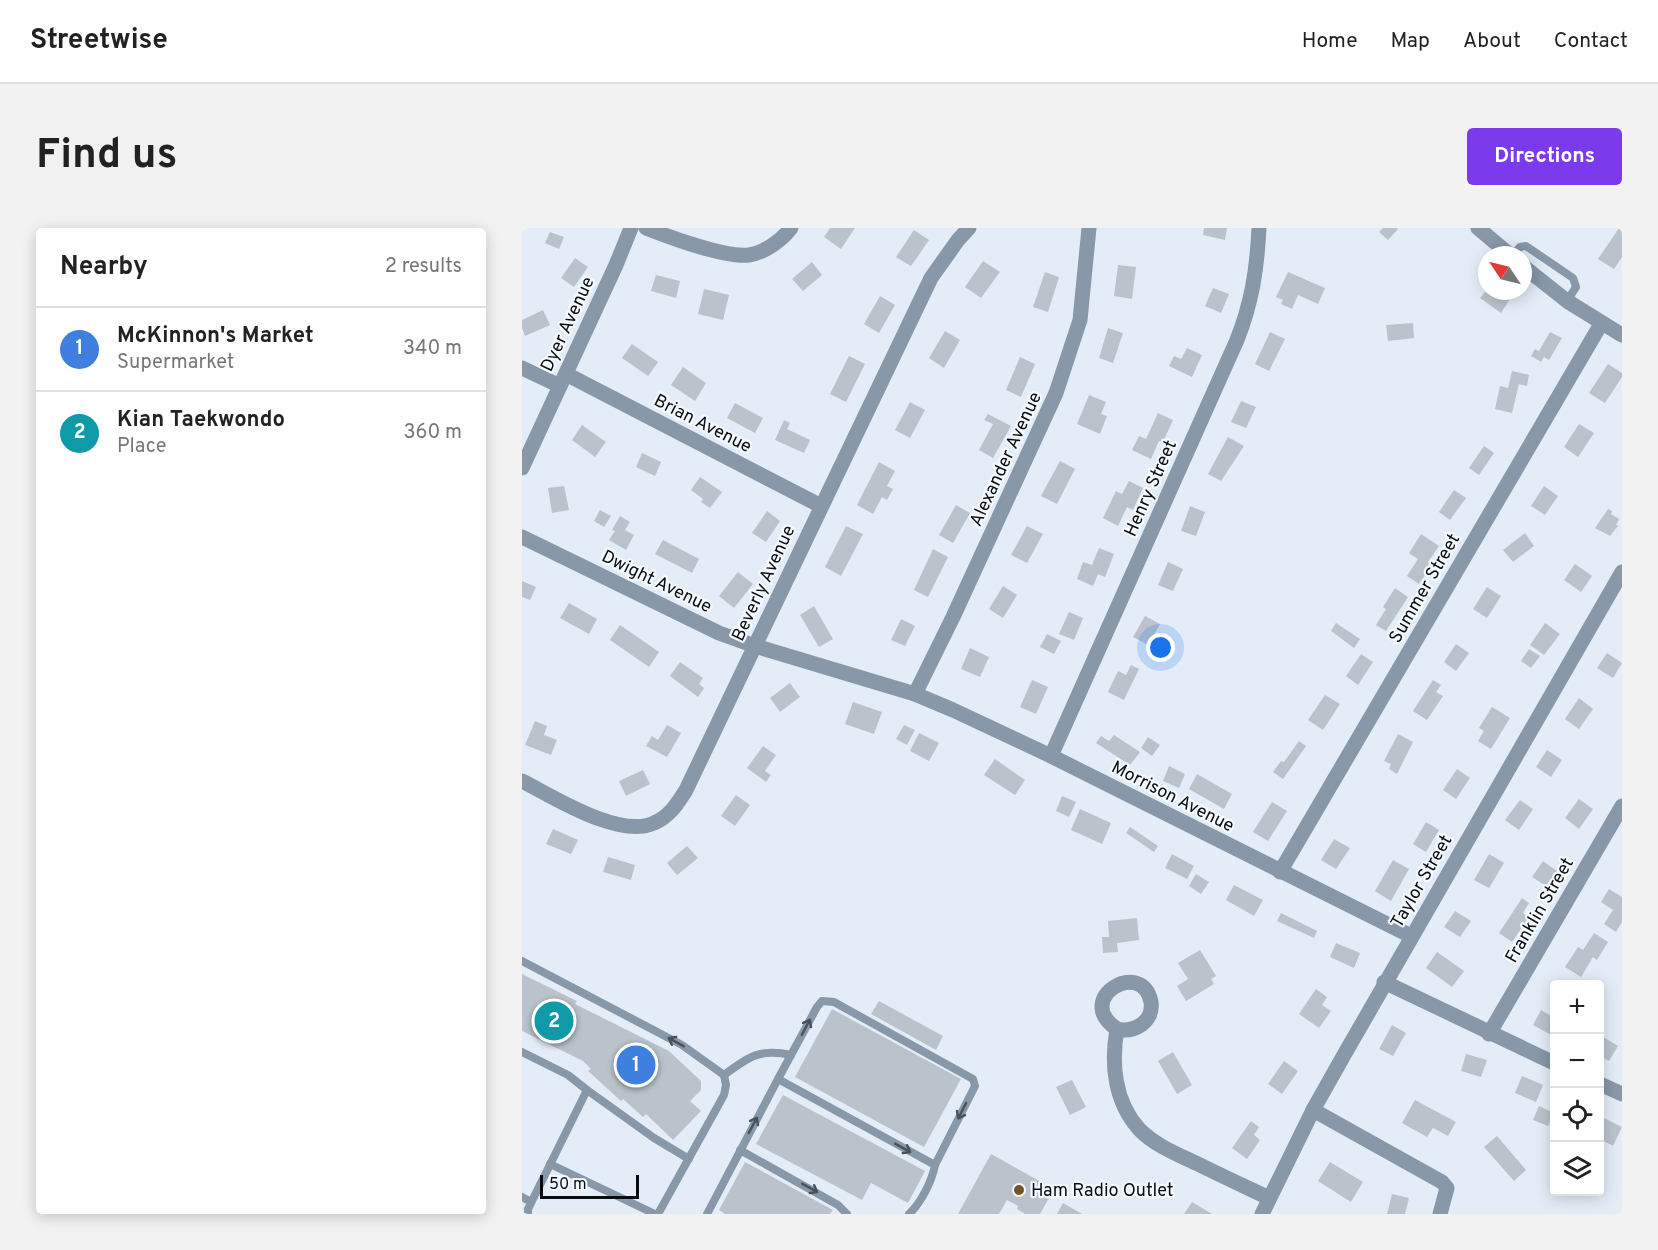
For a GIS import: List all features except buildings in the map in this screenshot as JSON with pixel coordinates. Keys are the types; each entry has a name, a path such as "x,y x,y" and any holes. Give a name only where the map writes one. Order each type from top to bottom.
{"street":[{"name":"Dyer Avenue","path":"522,468 631,228"},
{"path":"646,228 719,251 750,255 777,243 791,228"},
{"name":"Beverly Avenue","path":"522,781 624,827 639,827 654,823 667,815 686,790 931,278 969,228"},
{"name":"Alexander Avenue","path":"915,694 1056,393 1080,320 1089,228"},
{"name":"Henry Street","path":"1051,756 1237,340 1254,288 1259,228"},
{"path":"1478,228 1500,246"},
{"path":"1532,273 1601,324 1622,335"},
{"name":"Summer Street","path":"1280,872 1601,324"},
{"name":"Brian Avenue","path":"522,368 563,380 821,506"},
{"name":"Dwight Avenue","path":"522,537 719,633 754,646 915,694"},
{"name":"Taylor Street","path":"1262,1214 1313,1110 1384,982 1622,572"},
{"name":"Morrison Avenue","path":"915,694 1051,756 1411,936"},
{"name":"Franklin Street","path":"1489,1034 1622,806"},
{"path":"1384,982 1550,1061"},
{"path":"1117,1029 1113,1062 1115,1077 1125,1109 1139,1129 1180,1155 1269,1198"},
{"path":"1604,1086 1622,1094"},
{"path":"1313,1110 1433,1176 1447,1188 1440,1214"}],"lane":[{"path":"1532,250 1573,278 1576,287 1568,301"},
{"path":"522,961 682,1045 724,1076 726,1085 724,1095 657,1214 550,1164"},
{"path":"706,1214 817,1007 827,1000 973,1079 975,1086 935,1165 933,1175 909,1214"},
{"path":"724,1076 741,1063 763,1052 775,1051 792,1055"},
{"path":"522,1052 570,1076 654,1138 689,1159"},
{"path":"778,1079 935,1165"},
{"path":"527,1209 587,1090"},
{"path":"740,1150 838,1204 847,1214"},
{"path":"522,1197 527,1209"}],"place":[{"name":"Kian Taekwondo","path":"554,1021"},
{"name":"McKinnon's Market","path":"636,1065"},
{"name":"Ham Radio Outlet","path":"1019,1190"}]}
